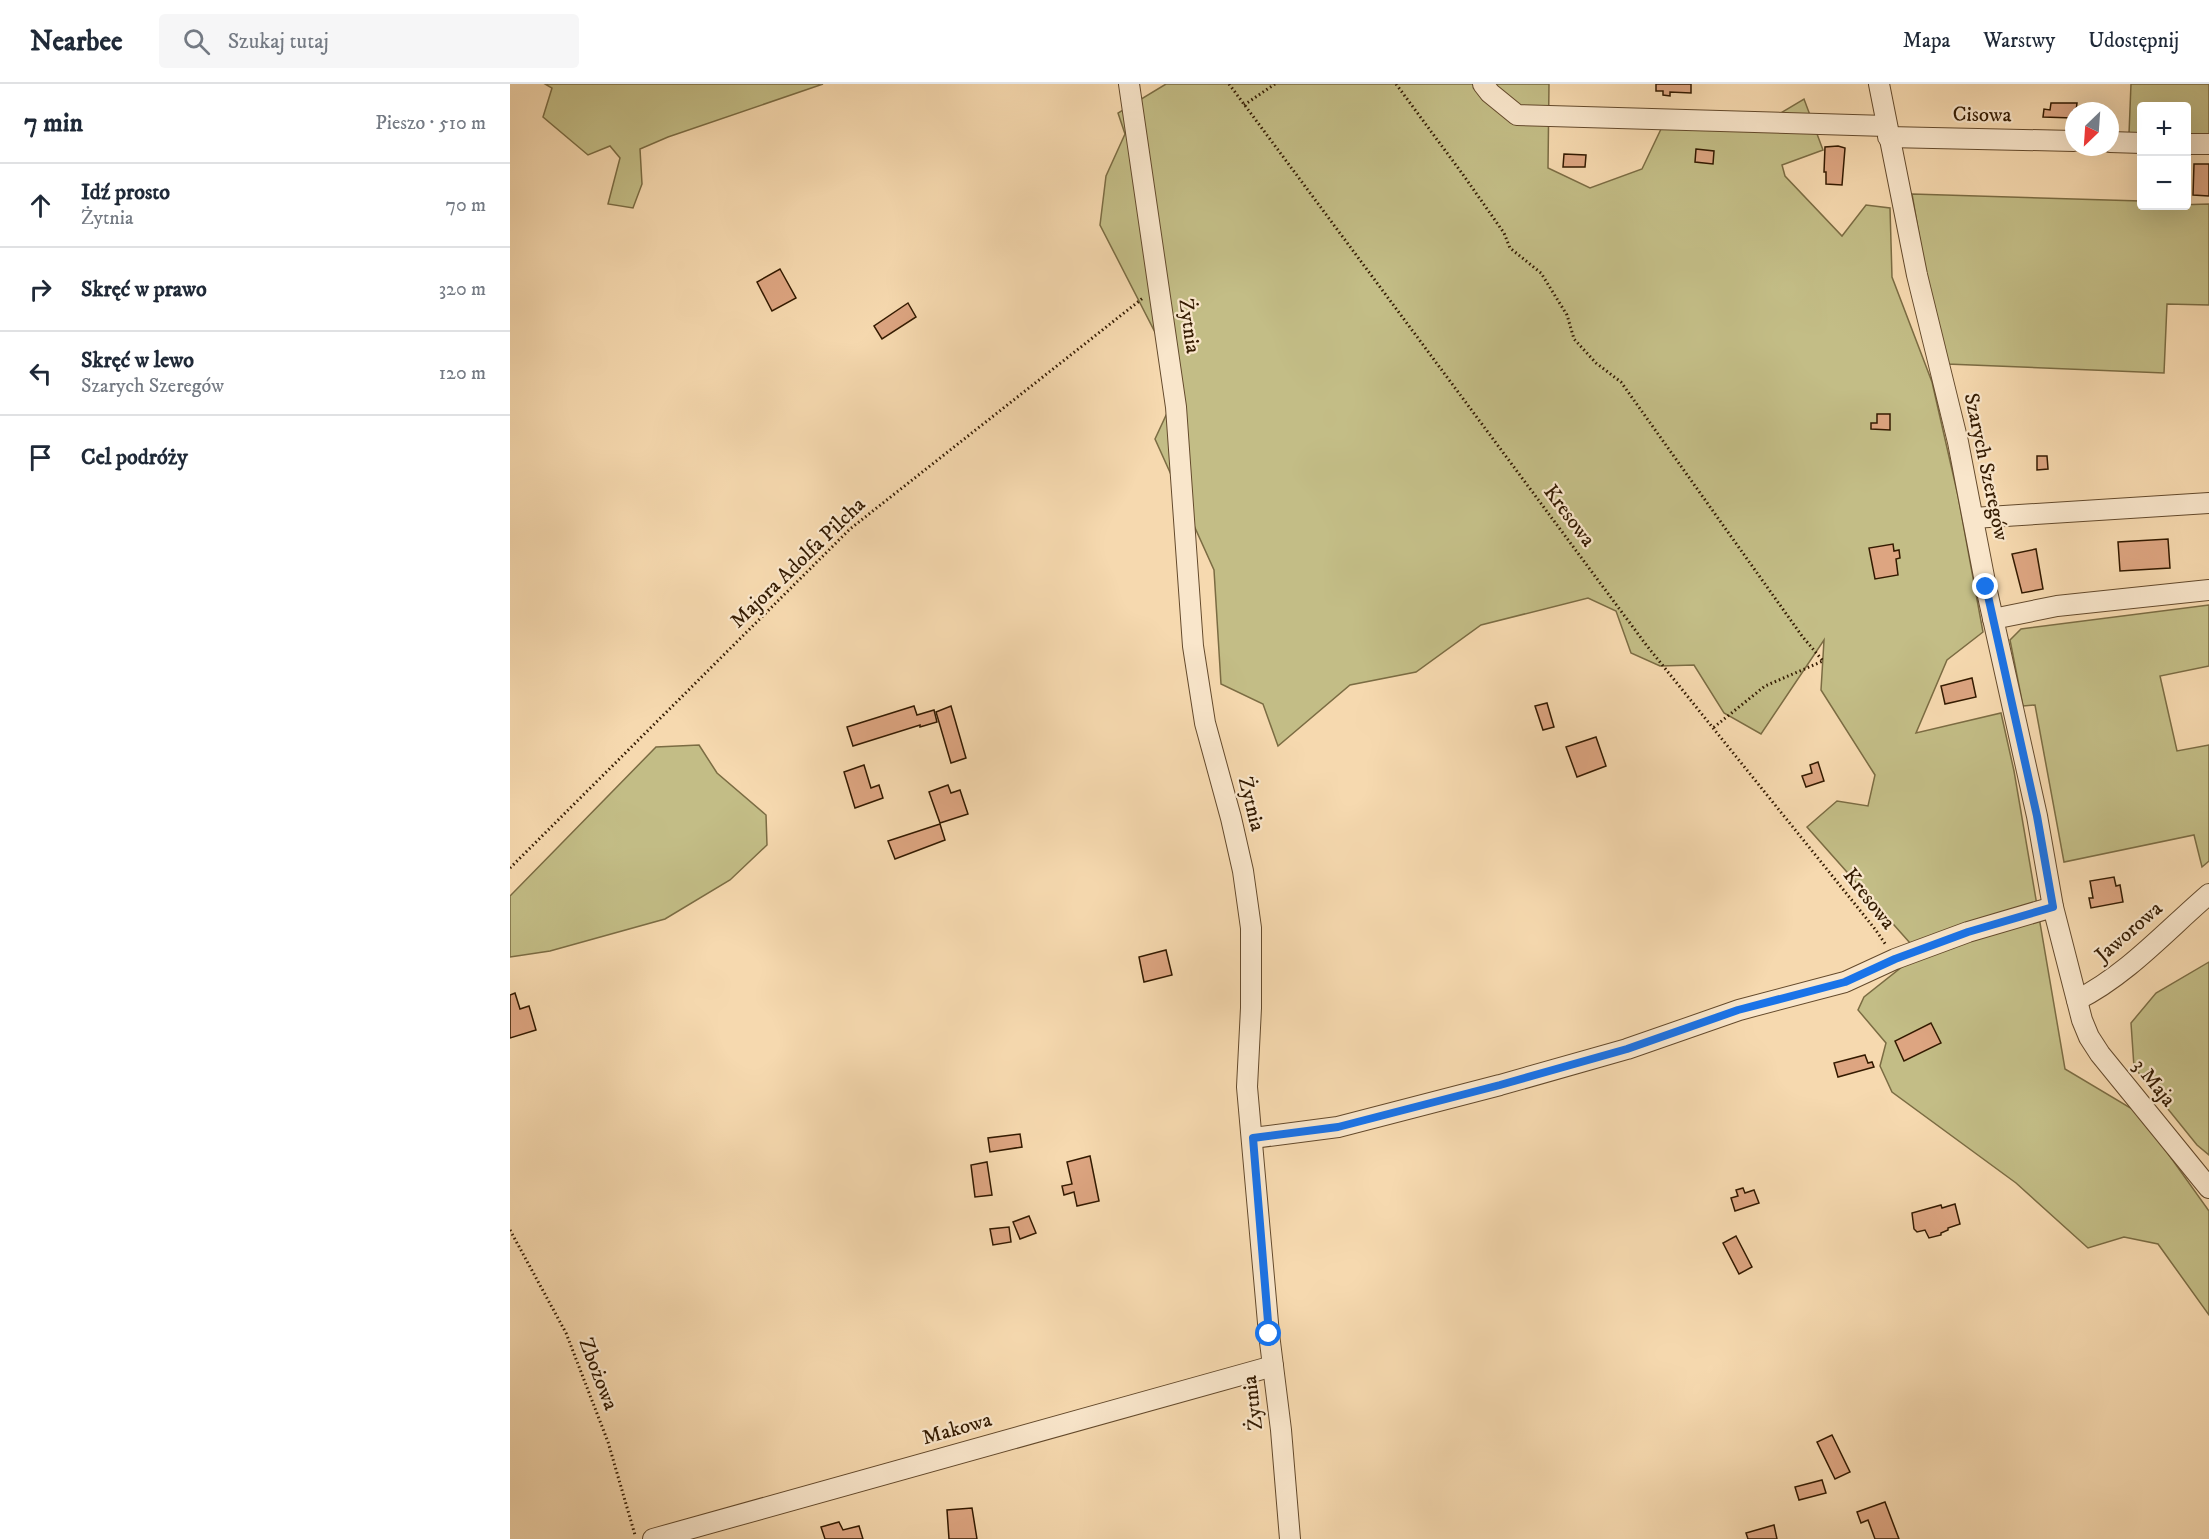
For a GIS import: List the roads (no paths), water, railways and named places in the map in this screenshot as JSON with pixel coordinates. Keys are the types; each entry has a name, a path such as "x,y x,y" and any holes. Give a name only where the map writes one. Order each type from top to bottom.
{"street":[{"name":"Żytnia","path":"1129,84 1176,407 1193,646 1204,723 1243,870 1251,928 1251,1008 1247,1087 1290,1539"},
{"name":"Cisowa","path":"1483,84 1490,93 1517,115 2065,141"},
{"name":"Szarych Szeregów","path":"1879,84 1917,274 1958,442 1993,619 2037,816 2053,907 2077,1000"},
{"path":"2119,142 2137,143"},
{"path":"2191,144 2209,144"},
{"path":"1973,518 2209,503"},
{"path":"1993,619 2056,606 2209,590"},
{"name":"Jaworowa","path":"2077,1000 2104,985 2121,972 2209,894"},
{"path":"1253,1138 1338,1127 1627,1049 1738,1010 1845,982 1895,959 1968,932 2053,907"},
{"name":"3 Maja","path":"2077,1000 2089,1037 2100,1054 2209,1188"},
{"name":"Makowa","path":"653,1539 1273,1366"}]}
